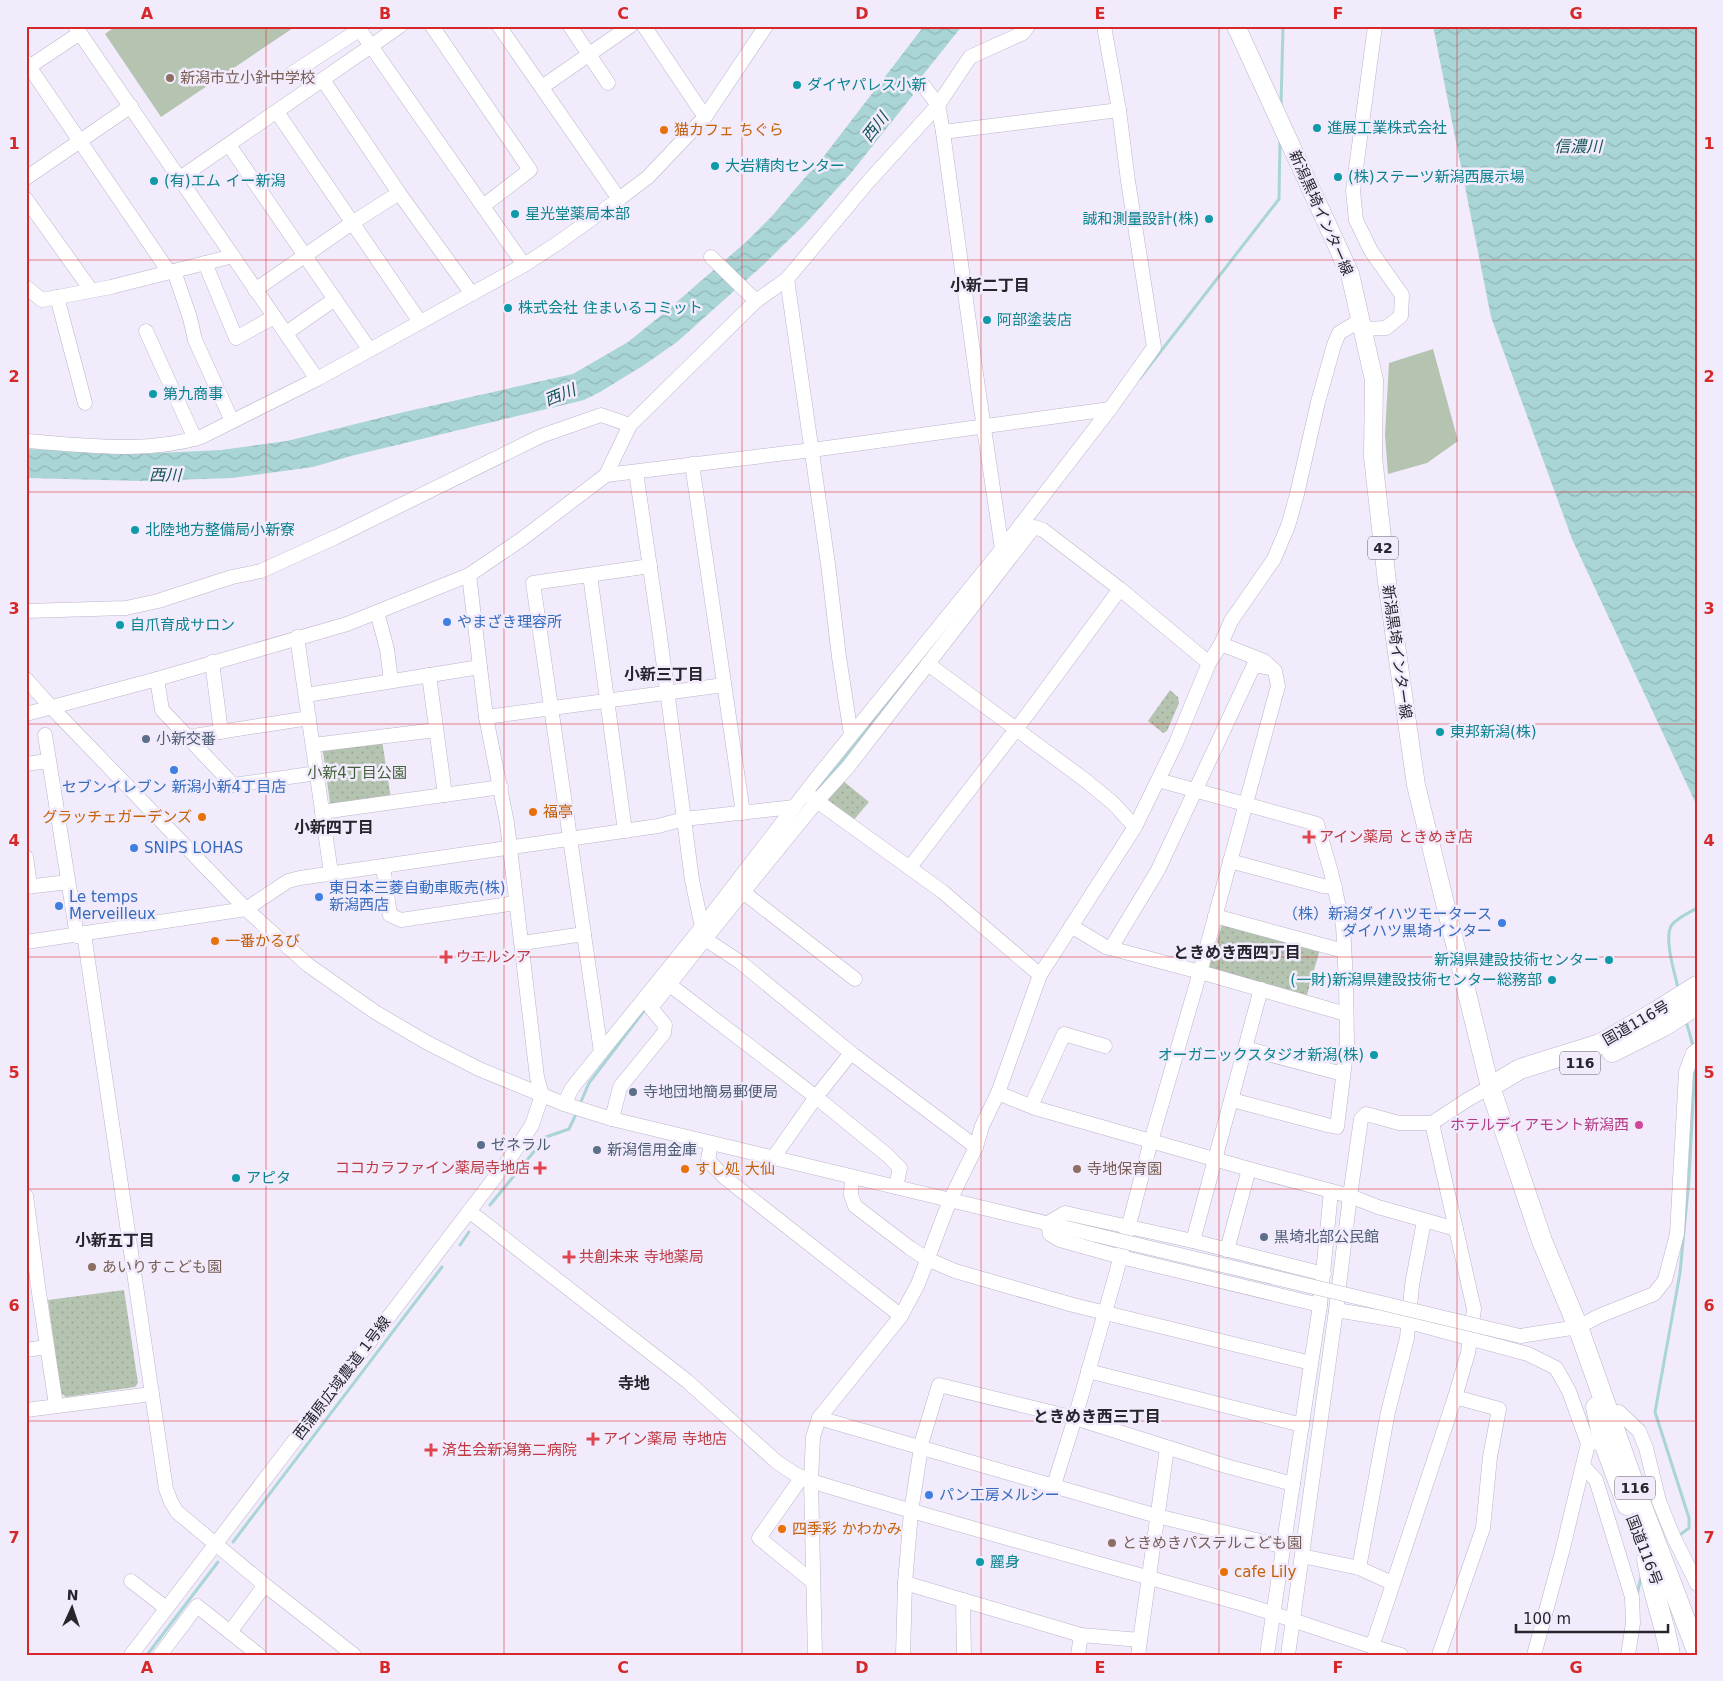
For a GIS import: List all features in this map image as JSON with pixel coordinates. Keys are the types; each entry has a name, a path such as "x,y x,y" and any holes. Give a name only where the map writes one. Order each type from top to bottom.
{"highway":[{"name":"国道116号","path":"1659,1020 1697,986"},
{"name":"国道116号","path":"1697,1004 1600,1044 1520,1069 1490,1087 1542,1242 1578,1327 1638,1496 1697,1651"},
{"name":"国道116号","path":"1578,1327 1596,1442 1647,1559 1684,1655"},
{"path":"1638,1496 1697,1613"},
{"name":"116","path":"1647,1559 1651,1584 1668,1638 1670,1655"}],"main road":[{"name":"新潟黒埼インター線","path":"1236,26 1350,274 1374,380 1373,457 1386,572 1416,785 1490,1087"}],"street":[{"path":"180,178 400,26"},
{"path":"432,26 530,170 483,206"},
{"path":"499,26 620,199"},
{"path":"570,26 608,83"},
{"path":"542,88 630,26"},
{"path":"26,441 162,446 195,439 317,379 524,265 558,244 648,177 705,117 766,26"},
{"path":"26,714 347,624 469,575 522,539 606,475 630,425 756,301 788,278 868,182 938,105 970,57 1023,33 1028,26"},
{"path":"564,1104 572,1088 601,1052 704,933 743,892 818,800 848,767 928,664 1006,552 1154,347 1129,191 1119,110 1104,26"},
{"path":"816,1655 806,1479 813,1437 820,1418 901,1316 918,1284 950,1200 976,1147 982,1126 998,1093 1040,975 1134,827 1176,743 1209,663 1221,644 1231,621 1274,559 1288,526 1304,469 1318,402 1339,333 1362,325 1386,328 1402,316 1402,295 1371,251 1356,220 1353,191 1374,26"},
{"path":"292,74 358,28 524,265"},
{"path":"649,28 705,117"},
{"path":"232,421 195,340 190,318 172,271 27,66 78,30 317,379"},
{"path":"323,80 399,193 472,294"},
{"path":"923,85 938,105 943,132 984,427 1006,552"},
{"path":"26,178 131,106"},
{"path":"943,132 1119,110"},
{"path":"277,112 420,322"},
{"path":"229,145 369,349"},
{"path":"255,290 399,193"},
{"path":"26,199 92,290"},
{"path":"26,287 42,300 92,290 232,256"},
{"path":"711,257 756,301"},
{"path":"205,263 236,338 274,317"},
{"path":"788,278 851,735"},
{"path":"57,297 85,403"},
{"path":"286,333 336,299"},
{"path":"146,331 195,439"},
{"path":"606,475 812,450 1110,409"},
{"path":"26,611 126,608 158,601 232,577 260,571 336,537 541,436 601,414 630,425"},
{"path":"692,464 743,813"},
{"path":"636,472 692,880 704,933 851,1053 976,1147"},
{"path":"612,1119 620,1087 664,1033 665,1025 651,1008 670,985 704,933 794,807 851,735 1006,552 1034,527 1043,530 1209,663"},
{"path":"601,1052 533,583 650,566"},
{"path":"469,575 486,717 501,787 522,943 537,1076 542,1095"},
{"path":"590,575 625,831"},
{"path":"910,867 1015,729 1027,716 1120,590"},
{"path":"377,612 387,649 391,681"},
{"path":"297,637 331,873"},
{"path":"1054,1485 1121,1257 1151,1141 1200,972 1278,686 1275,671 1264,661 1221,644"},
{"path":"212,662 221,732"},
{"path":"928,664 963,688 1092,786 1114,804 1134,827"},
{"path":"1111,948 1158,870 1254,665 1271,668"},
{"path":"306,695 480,667"},
{"path":"429,675 445,795"},
{"path":"157,678 162,710 233,785 317,774"},
{"path":"26,679 246,909 308,965 375,1012 426,1042 480,1070 564,1104 612,1119 1520,1336 1578,1327 1599,1316 1654,1294 1664,1280 1677,1234 1686,1072 1692,1053 1697,1050"},
{"path":"486,717 724,685"},
{"path":"187,737 309,718"},
{"path":"313,745 436,730"},
{"path":"45,735 68,882 80,935 166,1489 177,1512 354,1655"},
{"path":"26,764 48,761"},
{"path":"1158,780 1318,824 1343,925 1346,1044 1337,1126 1232,1100"},
{"path":"322,812 501,787"},
{"path":"805,793 818,800 943,892 1040,975"},
{"path":"26,942 246,909 288,881 331,873 658,826 684,819 794,807"},
{"path":"26,858 28,887 68,882"},
{"path":"1230,861 1322,886 1334,887"},
{"path":"383,866 390,915 401,920 516,903"},
{"path":"743,892 856,979"},
{"path":"1215,916 1344,951"},
{"path":"1071,926 1111,948 1346,1014"},
{"path":"522,943 584,934"},
{"path":"670,985 816,1097 887,1155 900,1168 896,1187"},
{"path":"1193,1241 1261,989"},
{"path":"1031,1106 1064,1034 1105,1046"},
{"path":"1245,1048 1343,1074"},
{"path":"773,1158 816,1097 851,1053"},
{"path":"1288,1655 1361,1119 1366,1114 1399,1122 1432,1123 1490,1087"},
{"path":"998,1093 1031,1106 1350,1196 1378,1207 1456,1229"},
{"name":"西蒲原広域農道 1号線","path":"131,1655 524,1138 532,1125 542,1095"},
{"path":"1372,1647 1455,1397 1468,1353 1474,1309 1432,1123"},
{"path":"711,1143 708,1160 724,1177 901,1316"},
{"path":"1227,1250 1249,1169"},
{"path":"852,1177 850,1195 855,1206 910,1248 928,1259 955,1271 1105,1313 1312,1363"},
{"path":"1268,1655 1320,1305 1331,1191"},
{"path":"26,1196 32,1294 47,1347 56,1405"},
{"path":"469,1211 687,1381 778,1462 806,1479 911,1512 1274,1613 1372,1647 1401,1655"},
{"path":"1048,1223 1065,1212 1193,1241 1324,1274"},
{"path":"1360,1568 1388,1412 1407,1338 1412,1285 1424,1220"},
{"path":"1048,1223 1050,1234 1060,1240 1121,1257 1320,1305"},
{"path":"1336,1310 1409,1322 1470,1338 1528,1354 1556,1368 1596,1442 1584,1467 1534,1655"},
{"path":"26,1350 47,1347"},
{"path":"1088,1371 1302,1424"},
{"path":"903,1655 905,1583 911,1512 921,1448 939,1385 1075,1418 1226,1466 1292,1484"},
{"path":"26,1410 152,1394"},
{"path":"1439,1655 1484,1528 1490,1457 1499,1409 1455,1397"},
{"path":"1609,1413 1619,1412 1639,1430 1646,1448 1659,1501 1674,1538 1697,1584"},
{"path":"820,1418 1157,1516 1285,1547"},
{"path":"1138,1655 1167,1448"},
{"path":"1584,1467 1596,1480 1632,1597 1633,1624 1628,1655"},
{"path":"806,1479 759,1538 813,1582"},
{"path":"1302,1556 1360,1568 1392,1583"},
{"path":"131,1581 166,1608"},
{"path":"905,1583 1081,1635 1140,1640"},
{"path":"230,1632 265,1585"},
{"path":"963,1600 964,1655"},
{"path":"167,1652 197,1606 259,1655"},
{"path":"1078,1655 1081,1635"}],"green space":[{"name":"新潟市立小針中学校","path":"116,26 296,26 161,117 105,34"},
{"path":"1433,349 1458,441 1427,463 1388,474 1385,435 1389,363"},
{"path":"1170,690 1178,697 1179,703 1167,731 1163,733 1148,721"},
{"name":"小新4丁目公園","path":"382,740 391,799 334,806 330,803 323,752 325,748"},
{"path":"842,780 869,802 852,822 825,800"},
{"path":"1223,921 1320,949 1307,995 1209,968"},
{"path":"124,1290 138,1383 135,1387 66,1397 61,1393 48,1300"}],"water":[{"name":"西川","path":"924,26 962,26 910,91 913,95 851,173 806,223 763,265 677,342 600,392 584,400 351,456 313,467 232,478 143,481 26,478 26,449 158,453 221,450 287,441 404,412 573,374 628,342 746,242 772,216 809,173 817,167"},
{"name":"信濃川","path":"1433,26 1697,26 1697,806 1572,539 1491,317"}],"waterway":[{"path":"1281,106 1283,26"},
{"path":"1140,378 1279,199 1280,140"},
{"path":"814,793 838,766 939,638"},
{"path":"1678,988 1671,957 1669,932 1671,926 1676,921 1697,908"},
{"path":"580,1104 589,1083 647,1007"},
{"path":"1686,1021 1694,1049"},
{"path":"1677,1537 1689,1528 1689,1518 1655,1412 1680,1273 1689,1179 1695,1065"},
{"path":"490,1205 546,1137 569,1129 577,1112"},
{"path":"460,1245 469,1232"},
{"path":"233,1542 442,1267"},
{"path":"147,1655 218,1562"},
{"path":"1637,1595 1641,1577"}],"place":[{"name":"新潟市立小針中学校","path":"170,78"},
{"name":"ダイヤパレス小新","path":"797,85"},
{"name":"進展工業株式会社","path":"1317,128"},
{"name":"猫カフェ ちぐら","path":"664,130"},
{"name":"大岩精肉センター","path":"715,166"},
{"name":"(株)ステーツ新潟西展示場","path":"1338,177"},
{"name":"(有)エム イー新潟","path":"154,181"},
{"name":"星光堂薬局本部","path":"515,214"},
{"name":"誠和測量設計(株)","path":"1209,219"},
{"name":"株式会社 住まいるコミット","path":"508,308"},
{"name":"阿部塗装店","path":"987,320"},
{"name":"第九商事","path":"153,394"},
{"name":"北陸地方整備局小新寮","path":"135,530"},
{"name":"やまざき理容所","path":"447,622"},
{"name":"自爪育成サロン","path":"120,625"},
{"name":"東邦新潟(株)","path":"1440,732"},
{"name":"小新交番","path":"146,739"},
{"name":"セブンイレブン 新潟小新4丁目店","path":"174,770"},
{"name":"福亭","path":"533,812"},
{"name":"グラッチェガーデンズ","path":"202,817"},
{"name":"アイン薬局 ときめき店","path":"1309,837"},
{"name":"SNIPS LOHAS","path":"134,848"},
{"name":"東日本三菱自動車販売(株) 新潟西店","path":"319,897"},
{"name":"Le temps Merveilleux","path":"59,906"},
{"name":"（株）新潟ダイハツモータース ダイハツ黒埼インター","path":"1502,923"},
{"name":"一番かるび","path":"215,941"},
{"name":"ウエルシア","path":"446,957"},
{"name":"新潟県建設技術センター","path":"1609,960"},
{"name":"(一財)新潟県建設技術センター総務部","path":"1552,980"},
{"name":"オーガニックスタジオ新潟(株)","path":"1374,1055"},
{"name":"寺地団地簡易郵便局","path":"633,1092"},
{"name":"ホテルディアモント新潟西","path":"1639,1125"},
{"name":"ゼネラル","path":"481,1145"},
{"name":"新潟信用金庫","path":"597,1150"},
{"name":"ココカラファイン薬局寺地店","path":"540,1168"},
{"name":"すし処 大仙","path":"685,1169"},
{"name":"寺地保育園","path":"1077,1169"},
{"name":"アピタ","path":"236,1178"},
{"name":"黒埼北部公民館","path":"1264,1237"},
{"name":"共創未来 寺地薬局","path":"569,1257"},
{"name":"あいりすこども園","path":"92,1267"},
{"name":"アイン薬局 寺地店","path":"593,1439"},
{"name":"済生会新潟第二病院","path":"431,1450"},
{"name":"パン工房メルシー","path":"929,1495"},
{"name":"四季彩 かわかみ","path":"782,1529"},
{"name":"ときめきパステルこども園","path":"1112,1543"},
{"name":"麗身","path":"980,1562"},
{"name":"cafe Lily","path":"1224,1572"}],"district":[{"name":"小新二丁目","path":"990,285"},
{"name":"小新三丁目","path":"664,674"},
{"name":"小新四丁目","path":"334,827"},
{"name":"ときめき西四丁目","path":"1237,952"},
{"name":"小新五丁目","path":"115,1240"},
{"name":"寺地","path":"634,1383"},
{"name":"ときめき西三丁目","path":"1097,1416"}]}
